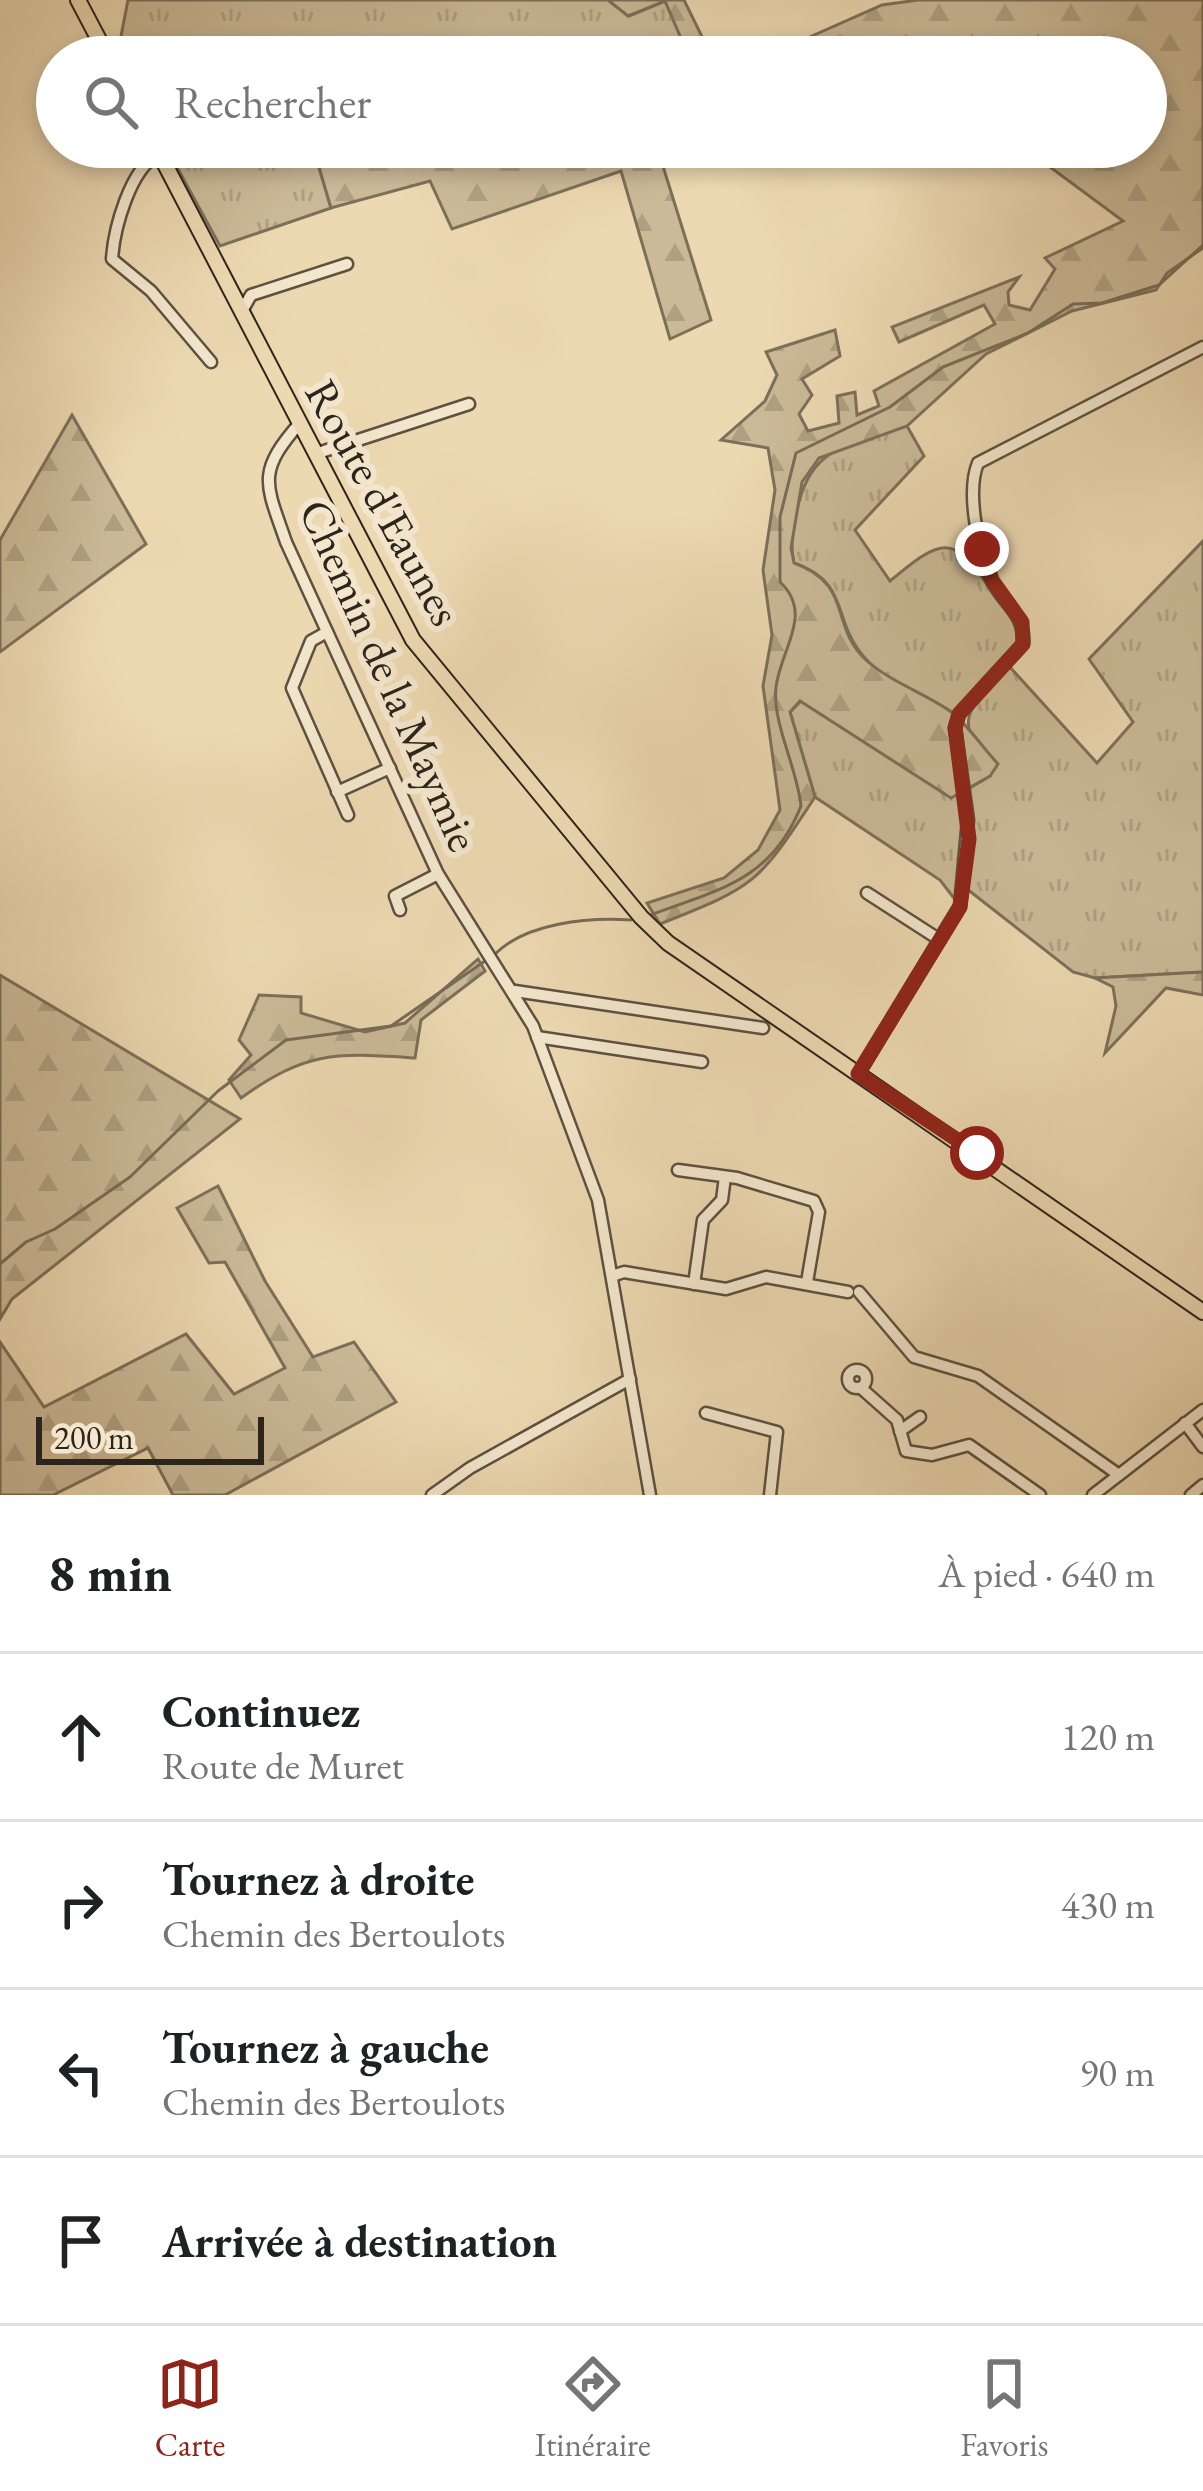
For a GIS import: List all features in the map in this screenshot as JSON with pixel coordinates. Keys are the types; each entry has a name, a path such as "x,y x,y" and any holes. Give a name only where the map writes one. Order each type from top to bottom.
{"main road":[{"path":"78,0 97,36"},
{"name":"Route d'Eaunes","path":"167,168 413,640 641,917 668,943 1203,1312"}],"street":[{"path":"145,168 121,217 112,260 151,291 211,362"},
{"path":"242,311 251,295 347,264"},
{"path":"858,1074 960,907 969,839 955,728 959,714 1023,644 1022,622 992,580 982,549 972,484 978,463 1203,347"},
{"path":"315,454 469,404"},
{"name":"Chemin de la Maymie","path":"299,424 273,454 267,488 327,632 439,874 515,991 537,1037 592,1182 650,1495"},
{"path":"327,632 311,641 293,693 348,815"},
{"path":"338,792 390,768"},
{"path":"400,910 394,896 439,874"},
{"path":"867,893 940,940"},
{"path":"515,991 763,1028"},
{"path":"537,1037 703,1062"},
{"path":"678,1170 808,1198 818,1206 807,1282"},
{"path":"694,1284 703,1220 722,1202 725,1177"},
{"path":"612,1276 624,1272 732,1289 766,1277 853,1292 914,1357 978,1376 1119,1475"},
{"path":"432,1495 470,1468 630,1379"},
{"path":"861,1388 894,1417 906,1451 932,1455 969,1445 1040,1495"},
{"path":"1093,1495 1203,1410"},
{"path":"706,1413 776,1432 770,1495"},
{"path":"900,1431 920,1417"},
{"path":"1184,1423 1203,1447"},
{"path":"1191,1495 1203,1485"}],"green space":[{"path":"128,0 608,0 629,16 665,1 682,36 121,36"},
{"path":"608,0 684,0 702,36 680,36 665,1 628,16"},
{"path":"918,0 1203,0 1203,248 1167,273 1156,290 1072,311 986,354 907,426 819,458 802,482 791,548 794,563 826,583 855,648 867,661 954,714 998,764 990,776 951,798 800,701 790,712 815,797 752,879 660,924 647,903 724,878 758,850 780,810 763,686 772,635 763,570 775,490 768,448 721,440 765,401 777,375 766,352 835,330 840,356 802,379 812,395 799,414 808,431 839,423 837,396 855,392 857,415 879,406 874,391 995,324 984,305 899,342 892,327 1019,277 1008,292 1009,305 1030,310 1055,269 1045,258 1123,221 1051,168 1167,168 1167,36 812,36 882,5"},
{"path":"177,168 319,168 331,208 220,246"},
{"path":"319,168 664,168 711,320 670,339 621,171 452,229 430,181 331,208"},
{"path":"72,415 146,544 0,652 0,540"},
{"path":"907,426 924,456 855,530 890,581 934,550 956,550 978,571 1020,629 1018,642 954,713 873,666 854,643 824,581 794,563 793,557 802,492 821,462 849,444"},
{"path":"1203,541 1203,972 1095,978 1073,972 967,889 972,854 968,789 990,776 972,739 969,716 1009,666 1097,763 1133,722 1089,659"},
{"path":"801,701 951,797 959,793 964,833 957,902 940,880 815,797 790,712"},
{"path":"478,959 485,971 421,1020 415,1058 324,1058 285,1071 241,1098 229,1080 251,1055 239,1040 259,995 301,997 301,1013 365,1032 405,1023"},
{"path":"1203,972 1203,995 1166,988 1105,1053 1116,1006 1113,987 1095,978"},
{"path":"0,975 240,1119 12,1299 0,1319"},
{"path":"218,1186 265,1281 313,1357 354,1342 396,1402 225,1495 173,1495 148,1448 53,1495 0,1495 0,1342 44,1407 186,1334 234,1394 285,1368 225,1262 209,1263 177,1208"}],"waterway":[{"path":"650,915 720,889 758,867 789,831 801,806 776,701 795,619 790,594 780,582 780,517 796,453 890,407 943,367 1028,333 1073,304 1102,303 1159,285 1203,245"},
{"path":"495,954 523,935 558,924 631,920"},
{"path":"0,1264 26,1242 55,1229 130,1177 218,1091 286,1040 391,1026 485,961"}],"route":[{"path":"977,1153 858,1074 960,907 969,839 955,728 959,714 1023,644 1022,622 992,580 982,549"}]}
